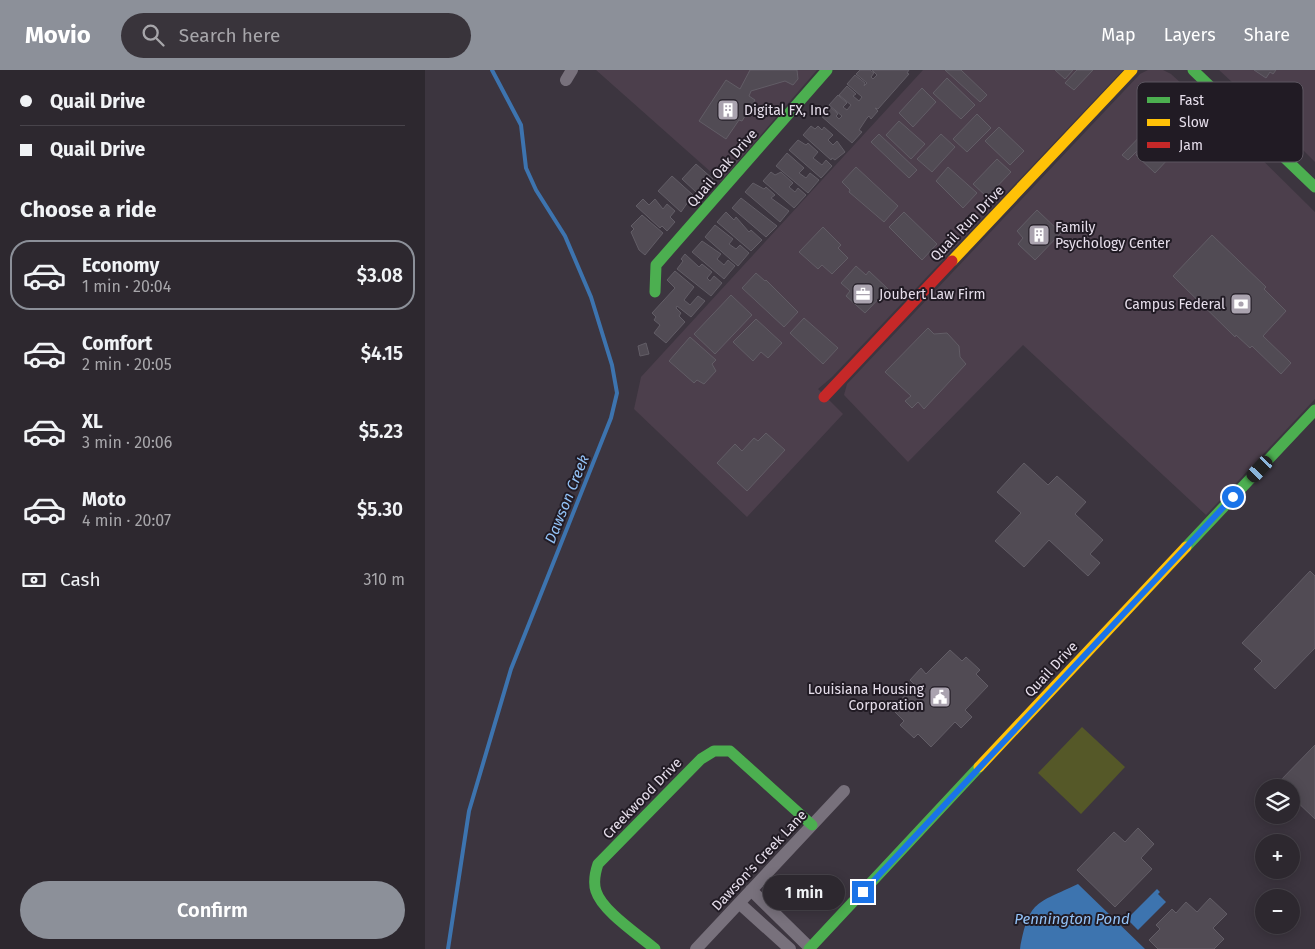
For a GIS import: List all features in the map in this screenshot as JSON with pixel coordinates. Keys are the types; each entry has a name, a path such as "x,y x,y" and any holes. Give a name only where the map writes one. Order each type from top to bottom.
{"street":[{"name":"Quail Oak Drive","path":"655,292 656,265 827,70"},
{"name":"Quail Run Drive","path":"824,397 1132,70"},
{"path":"1193,70 1206,82"},
{"path":"1289,162 1315,187"},
{"name":"Quail Drive","path":"810,949 1315,410"},
{"name":"Creekwood Drive","path":"655,949 601,901 597,895 594,880 599,864 701,759 714,751 723,749 737,756 812,825"},
{"name":"Dawson's Creek Lane","path":"696,949 844,791"},
{"path":"751,890 810,949"},
{"path":"739,903 790,949"}],"shaded area":[{"path":"596,70 817,70 721,181"},
{"path":"923,70 1123,70 832,377 818,389 843,414 747,517 634,409 641,377"},
{"path":"1148,70 1163,70 1180,82 1137,82 1137,162 1264,162 1315,212 1315,399 1206,515 1023,345 908,462 844,395 847,384 1140,74"},
{"path":"1219,70 1315,70 1315,162 1303,150 1303,82 1232,82"}],"green space":[{"path":"1082,727 1125,767 1081,814 1038,773"}],"water":[{"name":"Pennington Pond","path":"1078,884 1145,949 1020,949 1023,933 1031,912 1044,900"},
{"path":"1157,889 1160,892 1158,894 1166,902 1138,930 1127,919"}],"building":[{"name":"Digital FX, Inc","path":"750,70 797,70 798,79 793,85 785,81 751,91 749,96 755,100 742,121 739,120 726,139 699,121 726,80 740,89"},
{"path":"860,70 870,70 874,73 871,77 873,79 877,75 872,70 909,70 907,73 909,74 878,109 875,108 878,111 871,119 869,116 867,118 859,130 862,132 852,143 820,115 828,105 838,114 836,116 839,119 842,116 829,105 838,95 847,103 843,107 847,110 851,105 839,95 847,86 856,94 853,96 859,101 862,97 847,84 855,75 865,83 864,86 867,83 856,74"},
{"path":"945,70 961,70 987,95 980,102"},
{"path":"1055,70 1073,70 1065,79"},
{"path":"1077,70 1093,70 1074,90 1065,83"},
{"path":"1254,70 1276,70 1273,74 1270,72 1266,78"},
{"path":"947,78 975,105 961,119 933,93"},
{"path":"922,88 936,102 913,127 899,113"},
{"path":"977,114 991,128 967,152 953,139"},
{"path":"899,121 925,144 911,159 886,135"},
{"path":"811,126 815,129 818,126 822,130 824,127 833,135 828,140 833,145 837,141 845,152 835,160 832,158 831,160 803,135"},
{"path":"999,127 1024,151 1010,165 985,141"},
{"path":"879,134 917,170 909,178 871,142"},
{"path":"941,134 955,147 932,172 917,159"},
{"path":"1137,139 1137,151 1128,160 1122,155"},
{"path":"798,140 806,145 808,143 818,152 813,158 822,165 826,160 832,166 821,178 789,150"},
{"path":"787,153 804,168 799,173 806,178 810,173 819,180 808,193 776,166"},
{"path":"997,159 1011,172 987,197 973,184"},
{"path":"1143,162 1165,162 1155,173"},
{"path":"696,164 713,179 697,193 682,179"},
{"path":"856,167 898,206 884,222 849,192 850,190 842,182"},
{"path":"948,167 977,193 963,208 936,181"},
{"path":"771,172 775,175 781,172 793,183 789,187 795,192 798,188 806,195 794,208 763,181"},
{"path":"672,176 693,195 681,212 658,191"},
{"path":"753,183 764,189 766,187 775,195 771,198 789,211 780,222 745,192"},
{"path":"741,198 777,226 766,237 732,208"},
{"path":"643,199 649,205 655,199 663,209 667,204 675,211 670,217 675,222 667,231 662,226 660,228 636,206"},
{"name":"Family Psychology Center","path":"1037,210 1061,233 1035,260 1018,244 1023,238 1017,231"},
{"path":"726,212 734,220 736,217 749,232 751,230 762,240 751,251 717,222"},
{"path":"904,212 937,244 922,260 889,227"},
{"path":"642,215 663,233 645,255 639,250 631,232 634,229 631,226"},
{"path":"715,225 733,239 729,244 736,249 740,245 749,253 738,266 705,237"},
{"path":"823,227 841,245 838,248 848,258 832,274 822,265 818,269 799,252"},
{"name":"Campus Federal","path":"1212,235 1266,287 1264,289 1286,311 1263,336 1291,363 1281,374 1252,346 1250,348 1236,335 1235,337 1173,276"},
{"path":"702,241 721,254 717,259 724,265 728,260 735,266 724,279 692,252"},
{"path":"685,254 699,267 702,264 712,272 707,278 710,281 714,276 722,283 711,296 677,269 683,261 681,259"},
{"path":"856,266 866,275 869,271 888,289 865,313 846,296 850,291 841,283"},
{"path":"675,271 694,287 684,300 690,305 698,296 705,301 691,317 677,306 676,308 681,313 679,316 685,322 666,343 654,333 660,325 654,320 656,317 652,313 675,288 667,280"},
{"path":"756,273 766,280 798,312 784,327 742,288"},
{"path":"731,295 752,315 715,354 694,334"},
{"path":"804,318 838,348 823,364 790,333"},
{"path":"756,319 782,343 768,358 761,352 753,361 733,342"},
{"path":"928,328 934,334 947,333 959,346 960,357 966,364 924,409 918,402 912,408 905,401 911,396 885,372"},
{"path":"690,337 716,360 712,364 716,371 704,384 697,380 694,383 669,361"},
{"path":"646,343 649,354 640,356 638,346"},
{"path":"766,433 785,450 747,491 717,463 735,444 742,451 754,438 758,441"},
{"path":"1024,463 1048,485 1057,476 1086,502 1075,514 1103,540 1090,554 1100,563 1088,576 1049,540 1024,567 995,541 1021,513 997,492"},
{"path":"1310,571 1315,576 1315,648 1275,689 1254,669 1262,661 1242,643"},
{"name":"Louisiana Housing Corporation","path":"950,650 962,661 966,657 980,670 976,674 988,686 965,710 972,717 961,728 955,722 931,747 918,734 914,738 900,725 904,721 892,709 915,685 910,680 921,668 926,674"},
{"path":"1315,745 1315,819 1300,805 1300,779 1282,779"},
{"path":"1138,828 1154,844 1141,858 1152,869 1115,907 1077,870 1114,832 1125,842"},
{"path":"1210,898 1227,914 1213,928 1224,939 1214,949 1158,949 1149,940 1160,929 1156,925 1172,909 1176,913 1186,902 1197,912"}],"waterway":[{"name":"Dawson Creek","path":"448,949 469,811 511,669 611,418 617,393 612,365 591,297 565,236 536,190 526,168 521,125 492,70"}],"traffic: fast":[{"path":"655,292 656,265 827,70"},
{"path":"1193,70 1206,82"},
{"path":"1289,162 1315,187"},
{"path":"1186,547 1315,410"},
{"path":"655,949 605,907 595,888 596,871 598,864 701,759 714,751 730,751 812,825"},
{"path":"809,949 979,767"}],"traffic: slow":[{"path":"952,261 1132,70"},
{"path":"979,767 1186,547"}],"traffic: jam":[{"path":"824,397 952,261"}],"place":[{"name":"Digital FX, Inc","path":"728,110"},
{"name":"Family Psychology Center","path":"1039,235"},
{"name":"Joubert Law Firm","path":"863,294"},
{"name":"Campus Federal","path":"1241,304"},
{"name":"Louisiana Housing Corporation","path":"940,697"}],"route":[{"path":"863,892 1233,497"}]}
